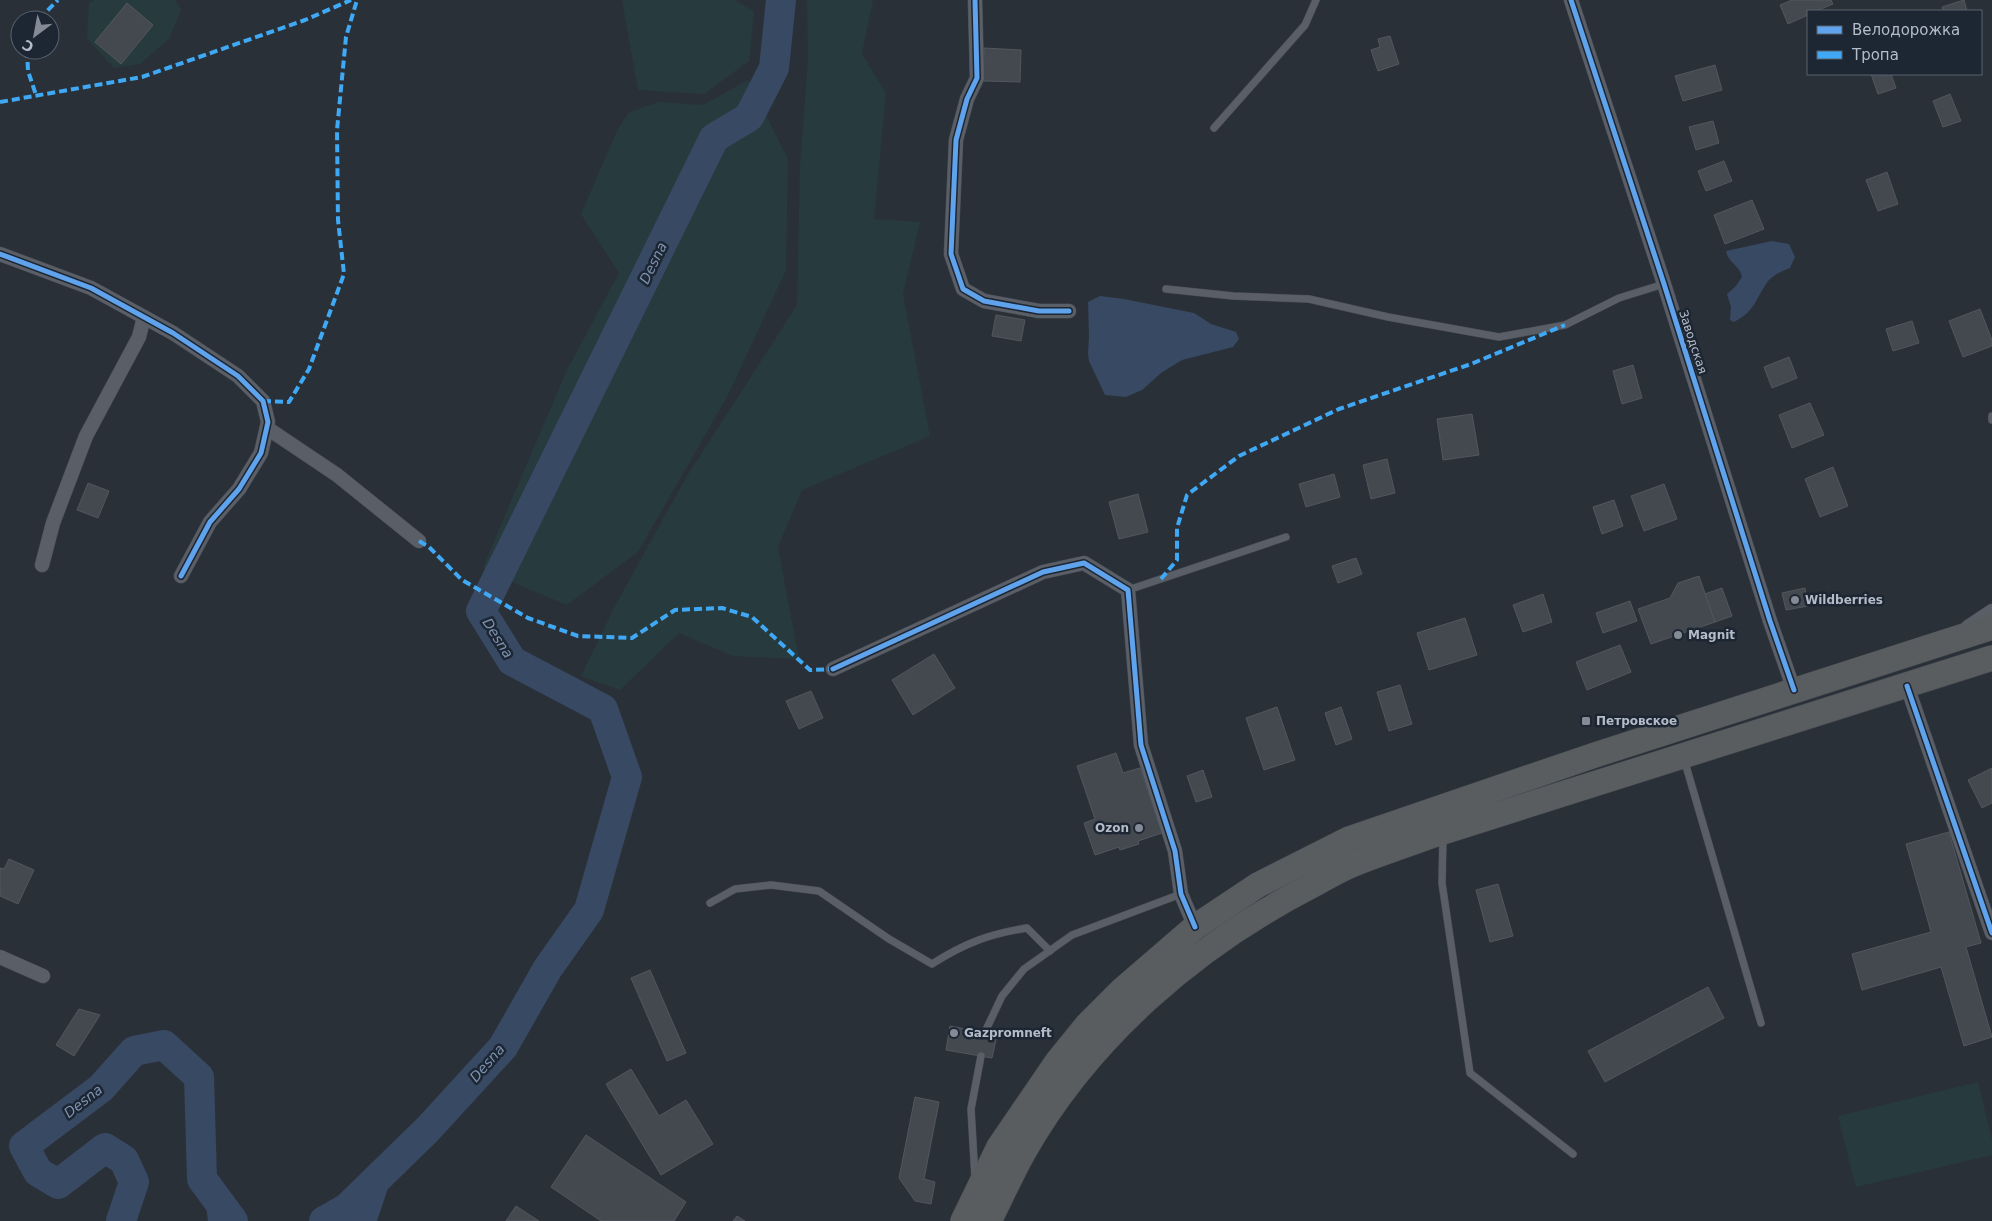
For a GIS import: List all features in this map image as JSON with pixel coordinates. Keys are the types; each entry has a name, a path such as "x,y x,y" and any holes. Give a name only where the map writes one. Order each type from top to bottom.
{"highway":[{"path":"963,1221 999,1147 1057,1062 1088,1025 1122,990 1194,927 1258,885 1350,839 1794,690 1992,627"},
{"path":"989,1221 1024,1153 1073,1080 1105,1042 1140,1006 1169,980 1224,937 1270,907 1350,865 1443,832 1992,658"}],"street":[{"path":"974,0 977,78 967,99 956,140 950,254 963,289 984,301 1039,312 1069,311"},
{"name":"Заводская","path":"1571,0 1664,284 1770,621 1794,690"},
{"path":"0,254 91,288 174,333 238,376 262,401 268,422 261,453 239,489 210,522 181,576"},
{"path":"42,565 53,523 86,436 140,337 144,317"},
{"path":"267,428 337,476 419,541"},
{"path":"834,669 1044,572 1084,562 1128,590 1141,745 1176,851 1181,894 1194,927"},
{"path":"1948,641 1992,611"},
{"path":"1907,686 1992,933"},
{"path":"0,957 43,976"}],"lane":[{"path":"1214,128 1305,25 1316,0"},
{"path":"1166,289 1233,296 1309,299 1388,317 1499,338 1565,325 1618,298 1664,284"},
{"path":"1128,590 1286,537"},
{"path":"1683,756 1761,1023"},
{"path":"1443,832 1442,883 1470,1073 1572,1154"},
{"path":"710,903 735,889 771,885 819,891 889,939 932,964 958,948 997,933 1027,928 1050,950"},
{"path":"986,1032 1002,996 1024,969 1050,950 1072,935 1181,894"},
{"path":"976,1192 971,1109 981,1056"}],"green space":[{"path":"94,0 175,0 181,10 169,39 140,64 114,68 87,38 89,3"},
{"path":"622,0 735,0 754,12 749,61 704,94 638,90"},
{"path":"807,0 873,0 862,54 886,93 874,219 920,222 903,294 930,436 802,490 778,547 799,659 733,656 679,633 620,690 581,676 615,606 687,476 797,305 800,165 808,59"},
{"path":"748,80 788,159 786,270 729,393 638,552 567,605 521,586 483,567 567,370 619,273 581,214 617,131 628,113 658,102 703,105"},
{"path":"1978,1082 1992,1140 1992,1155 1856,1187 1838,1116"}],"water":[{"path":"1772,241 1789,244 1795,257 1790,268 1769,280 1747,313 1734,322 1730,320 1731,307 1727,294 1742,277 1726,251"},
{"path":"1100,296 1194,313 1211,324 1236,332 1239,339 1233,347 1182,360 1161,373 1142,390 1126,397 1105,395 1089,361 1088,353 1088,302"},
{"path":"398,1158 377,1221 324,1221 347,1208"},
{"path":"202,1173 234,1221 208,1221"}],"building":[{"path":"1792,0 1831,0 1833,4 1818,10 1807,10 1807,15 1788,24 1780,5"},
{"path":"1964,0 1967,10 1943,10 1942,7"},
{"path":"127,3 153,25 121,64 95,42"},
{"path":"1390,36 1399,64 1378,71 1371,50 1380,47 1378,39"},
{"path":"984,48 1021,50 1020,82 983,81"},
{"path":"1715,65 1722,90 1683,101 1675,76"},
{"path":"1871,75 1891,75 1896,88 1878,94"},
{"path":"1950,94 1961,121 1943,127 1933,101"},
{"path":"1713,121 1719,143 1696,150 1689,127"},
{"path":"1724,161 1732,181 1706,191 1698,171"},
{"path":"1887,172 1898,204 1878,211 1866,180"},
{"path":"1752,200 1764,229 1725,244 1714,215"},
{"path":"1980,309 1992,340 1992,346 1963,357 1949,321"},
{"path":"996,315 1025,320 1021,341 992,336"},
{"path":"1912,321 1919,343 1893,351 1886,329"},
{"path":"1789,357 1797,378 1772,388 1764,367"},
{"path":"1633,365 1642,398 1622,404 1613,371"},
{"path":"1810,403 1824,435 1792,448 1779,415"},
{"path":"1472,414 1479,455 1443,460 1437,419"},
{"path":"1387,459 1395,493 1371,499 1363,465"},
{"path":"1833,467 1848,506 1820,517 1805,479"},
{"path":"1334,474 1340,497 1306,507 1299,484"},
{"path":"88,483 109,491 98,518 77,510"},
{"path":"1664,484 1677,519 1644,531 1631,496"},
{"path":"1138,494 1148,532 1119,539 1109,502"},
{"path":"1614,500 1623,526 1602,534 1593,507"},
{"path":"1356,558 1362,574 1338,583 1332,566"},
{"path":"1699,576 1715,622 1651,644 1638,609 1670,598 1678,583"},
{"path":"1722,588 1732,616 1715,622 1705,594"},
{"name":"Wildberries","path":"1805,588 1808,606 1786,610 1782,593"},
{"path":"1543,594 1552,622 1523,632 1513,605"},
{"path":"1630,601 1637,621 1603,633 1596,613"},
{"path":"1465,618 1477,655 1429,670 1417,633"},
{"path":"1620,645 1631,672 1587,690 1576,662"},
{"path":"934,654 955,688 913,715 892,680"},
{"path":"1400,685 1412,724 1389,731 1377,692"},
{"path":"811,691 823,718 799,729 786,701"},
{"path":"1277,707 1295,760 1264,770 1246,718"},
{"path":"1341,707 1352,739 1336,745 1325,713"},
{"path":"1116,753 1123,773 1140,768 1162,833 1138,841 1139,844 1120,850 1119,847 1095,855 1084,823 1095,819 1077,766"},
{"path":"1992,768 1992,803 1982,808 1968,780"},
{"path":"1203,770 1212,797 1196,802 1187,776"},
{"path":"1949,832 1981,943 1966,947 1992,1037 1964,1046 1941,967 1862,990 1852,954 1931,932 1906,844"},
{"path":"9,859 34,870 18,904 0,896 0,868 4,869"},
{"path":"1498,884 1513,936 1490,942 1476,890"},
{"path":"650,970 686,1053 667,1061 631,978"},
{"path":"1708,987 1724,1018 1605,1082 1588,1051"},
{"path":"79,1009 100,1015 74,1056 56,1045"},
{"path":"950,1026 997,1035 992,1058 946,1050"},
{"path":"631,1069 659,1116 686,1100 713,1144 661,1175 606,1084"},
{"path":"915,1097 939,1102 924,1179 935,1182 931,1204 915,1201 899,1178"},
{"path":"586,1135 686,1202 674,1221 601,1221 551,1187"},
{"path":"516,1206 539,1221 506,1221"},
{"path":"737,1216 745,1221 733,1221"}],"waterway":[{"name":"Desna","path":"324,1221 347,1208 428,1129 503,1047 548,968 589,910 627,777 603,709 512,661 481,611 714,138 749,117 774,68 781,0"},
{"name":"Desna","path":"121,1221 134,1182 124,1160 105,1148 58,1184 38,1172 24,1146 101,1088 134,1051 164,1045 199,1077 202,1179 233,1221"}],"marked path":[{"path":"48,10 58,0"},
{"path":"0,102 142,77 305,20 351,0"},
{"path":"263,401 289,402 309,369 344,274 338,220 337,130 346,37 357,0"},
{"path":"27,60 28,71 36,95"},
{"path":"1161,579 1177,560 1177,528 1187,495 1239,456 1339,409 1471,364 1565,325"},
{"path":"419,541 429,547 462,580 528,618 578,636 632,638 675,610 722,608 752,617 810,670 833,669"}],"cycle path":[{"path":"975,0 977,78 967,99 956,140 951,254 963,289 984,301 1039,311 1069,311"},
{"path":"1571,0 1664,284 1770,621 1794,690"},
{"path":"0,254 91,288 173,333 238,376 263,401 268,422 261,453 239,489 210,522 181,576"},
{"path":"833,669 1043,572 1084,563 1128,590 1141,745 1175,851 1181,894 1195,927"},
{"path":"1907,686 1992,933"}],"place":[{"name":"Wildberries","path":"1795,600"},
{"name":"Magnit","path":"1678,635"},
{"name":"Петровское","path":"1586,721"},
{"name":"Ozon","path":"1139,828"},
{"name":"Gazpromneft","path":"954,1033"}]}
